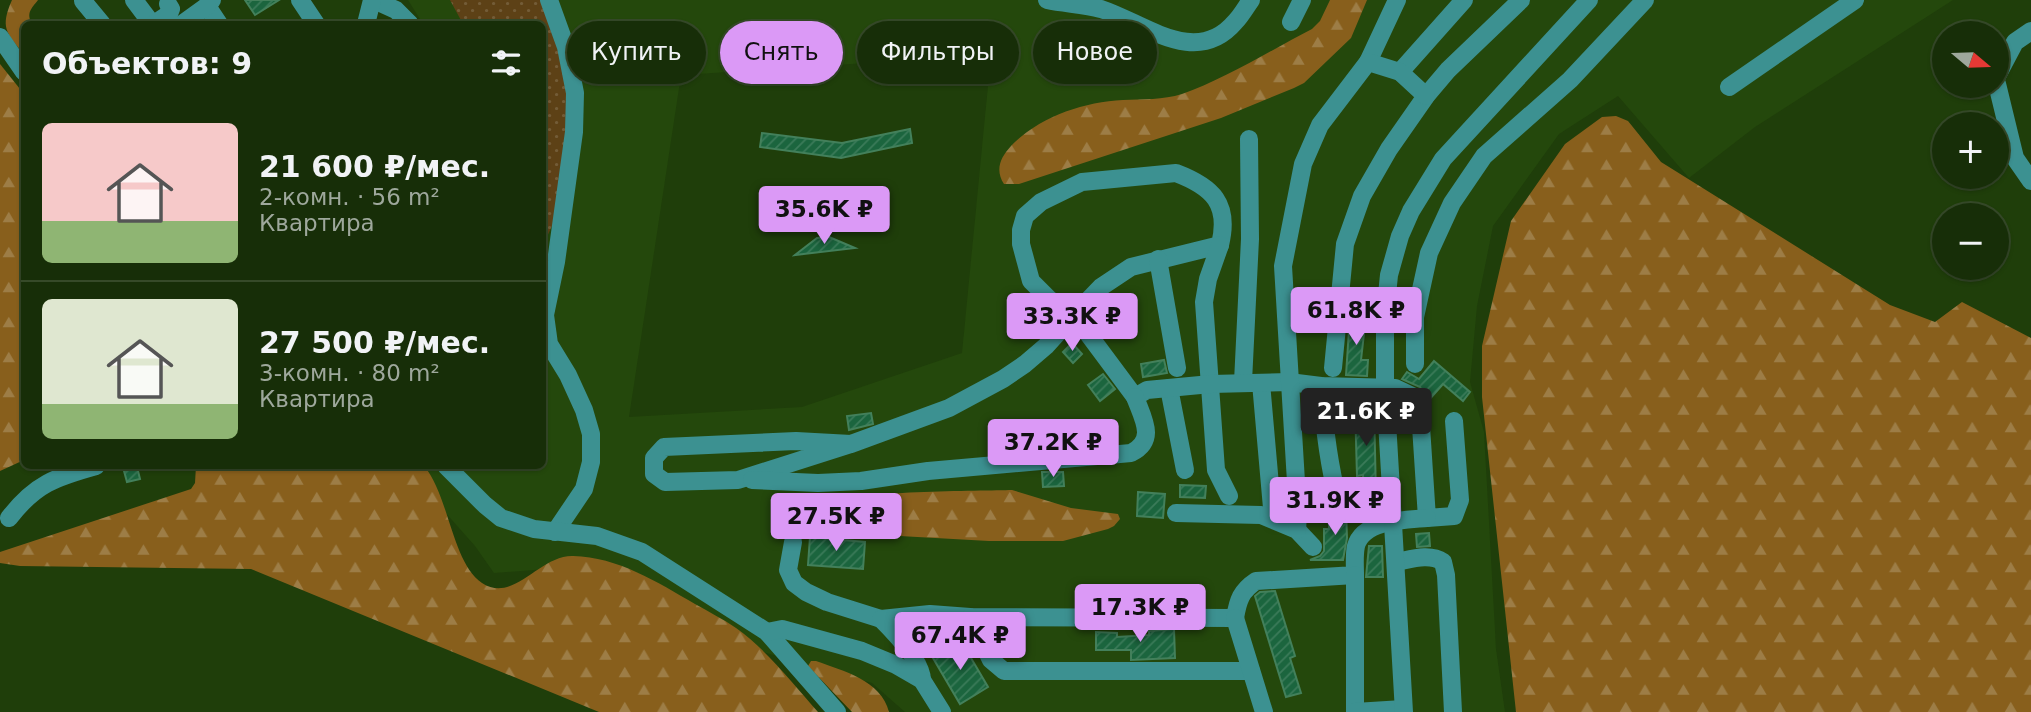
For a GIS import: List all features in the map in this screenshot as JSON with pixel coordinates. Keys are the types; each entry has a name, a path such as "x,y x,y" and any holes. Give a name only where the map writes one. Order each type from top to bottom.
{"street":[{"path":"134,0 151,21"},
{"path":"300,0 314,21"},
{"path":"367,21 373,0 396,10 407,21"},
{"path":"548,0 565,41 575,93 574,132 549,261 547,334 549,344 568,375 584,410 591,435 592,462 584,489 555,532"},
{"path":"1051,0 1104,4 1174,40 1189,44 1212,39 1234,24 1251,0"},
{"path":"1291,22 1301,0"},
{"path":"1297,530 1283,266 1303,164 1320,125 1368,62 1397,0"},
{"path":"1400,72 1464,0"},
{"path":"1334,368 1345,244 1362,196 1389,149 1426,96 1448,70 1521,0"},
{"path":"1454,421 1460,500 1458,512 1454,516 1394,522 1365,532 1356,545 1355,712 1404,710 1394,522 1385,387 1385,315 1389,275 1400,236 1424,187 1443,159 1588,0"},
{"path":"1415,364 1415,317 1429,253 1452,203 1484,156 1570,80 1645,0"},
{"path":"1729,87 1855,0"},
{"path":"83,1 100,21"},
{"path":"186,21 209,3 218,21"},
{"path":"158,21 169,14 171,9 168,5"},
{"path":"2009,53 2015,42 2031,31"},
{"path":"0,37 21,68"},
{"path":"1368,62 1400,72 1426,96"},
{"path":"2000,98 2015,158 2031,181"},
{"path":"1249,139 1252,383 1273,519"},
{"path":"851,444 796,441 664,447 654,458 654,474 665,482 861,481 928,471 1131,453 1142,448 1147,436 1135,397 1074,315 1050,300 1031,281 1021,244 1021,230 1025,216 1041,202 1082,182 1176,173 1195,180 1211,193 1223,210 1223,233 1208,279 1204,302 1216,470 1229,496"},
{"path":"738,480 851,444 948,408 1003,379 1035,355 1101,288 1130,267 1220,245"},
{"path":"1158,259 1177,368"},
{"path":"1385,315 1415,317"},
{"path":"1135,397 1147,390 1211,384 1289,382 1321,386 1385,387 1409,394 1417,402 1420,411 1427,518"},
{"path":"1321,386 1325,440 1338,499"},
{"path":"1169,388 1185,470"},
{"path":"9,518 30,493 60,476 85,469"},
{"path":"449,469 501,518 534,530 597,536 642,552 766,632 837,712"},
{"path":"1176,513 1261,515 1297,530 1313,547"},
{"path":"793,542 788,570 794,583 827,602 881,619 930,614 970,617 1235,618"},
{"path":"1396,562 1430,557 1443,562 1453,712"},
{"path":"1264,712 1235,618 1238,600 1244,589 1256,581 1355,575"},
{"path":"970,617 991,660 1004,671 1251,671"},
{"path":"881,619 898,635 920,668 922,680 942,712"},
{"path":"766,632 782,629 862,651 922,680"}],"shaded area":[{"path":"408,0 1953,0 1755,127 1689,178 1618,96 1559,134 1493,226 1477,306 1470,382 1484,432 1496,649 1505,712 905,712 872,683 742,646 573,567 494,573 475,546 420,484 400,469 546,469 546,21 421,21","holes":["567,21 706,21 706,73 720,72 720,21 843,21 843,65 857,64 857,21 1019,21 1019,84 988,84 962,353 802,407 629,417 680,84 567,84"]},
{"path":"450,0 542,0 559,42 567,94 567,132 554,222 546,239 546,21 461,21"}],"green space":[{"path":"12,0 38,0 29,14 30,21 21,21 21,50 9,35 6,17"},
{"path":"1330,0 1367,0 1351,38 1304,83 1221,118 1019,184 1004,184 1001,179 1000,164 1011,146 1048,119 1093,104 1168,97 1198,88 1312,29 1320,21"},
{"path":"0,64 21,90 21,461 0,471"},
{"path":"1616,116 1628,121 1661,162 1890,305 1935,322 1962,302 2031,338 2031,712 1516,712 1482,397 1482,346 1511,221 1565,144 1602,117"},
{"path":"196,469 426,469 439,494 464,560 482,583 494,588 505,588 549,563 573,556 606,561 637,572 736,628 769,657 818,712 599,712 251,569 20,566 0,563 0,552 191,489 195,483"},
{"path":"1012,490 1071,508 1118,514 1120,519 1108,529 1063,541 989,541 864,534 839,529 827,520 832,505 863,496"},
{"path":"811,661 849,673 870,684 885,701 889,712 852,712 808,666"}],"building":[{"path":"245,0 279,0 255,15"},
{"path":"910,129 912,143 841,158 760,147 762,133 842,143"},
{"path":"829,237 855,248 795,255 817,238"},
{"path":"1350,315 1366,316 1361,360 1368,360 1367,376 1346,375"},
{"path":"1072,343 1082,354 1073,363 1063,352"},
{"path":"1164,360 1167,373 1143,377 1141,364"},
{"path":"1434,361 1470,392 1463,401 1443,384 1428,401 1420,387 1402,379 1407,372 1419,379"},
{"path":"1103,374 1115,389 1100,401 1088,385"},
{"path":"1374,405 1376,496 1364,497 1363,475 1357,476 1355,406"},
{"path":"871,413 873,424 849,430 847,416"},
{"path":"138,469 140,479 127,482 124,471"},
{"path":"1042,472 1063,472 1064,486 1043,487"},
{"path":"1180,485 1206,486 1205,498 1180,497"},
{"path":"1138,492 1165,494 1163,518 1137,516"},
{"path":"1346,508 1347,538 1343,560 1310,560 1324,551 1324,529 1329,529 1329,515 1333,515 1333,510"},
{"path":"1429,533 1430,546 1417,547 1416,534"},
{"path":"810,537 865,542 863,569 808,565"},
{"path":"1369,546 1382,546 1383,577 1366,577"},
{"path":"1275,591 1295,656 1290,658 1301,693 1286,697 1255,596 1260,592"},
{"path":"1174,629 1175,658 1131,660 1131,650 1096,650 1096,632 1117,633 1117,637 1149,635 1149,631"},
{"path":"961,641 988,687 960,704 933,658"}]}
